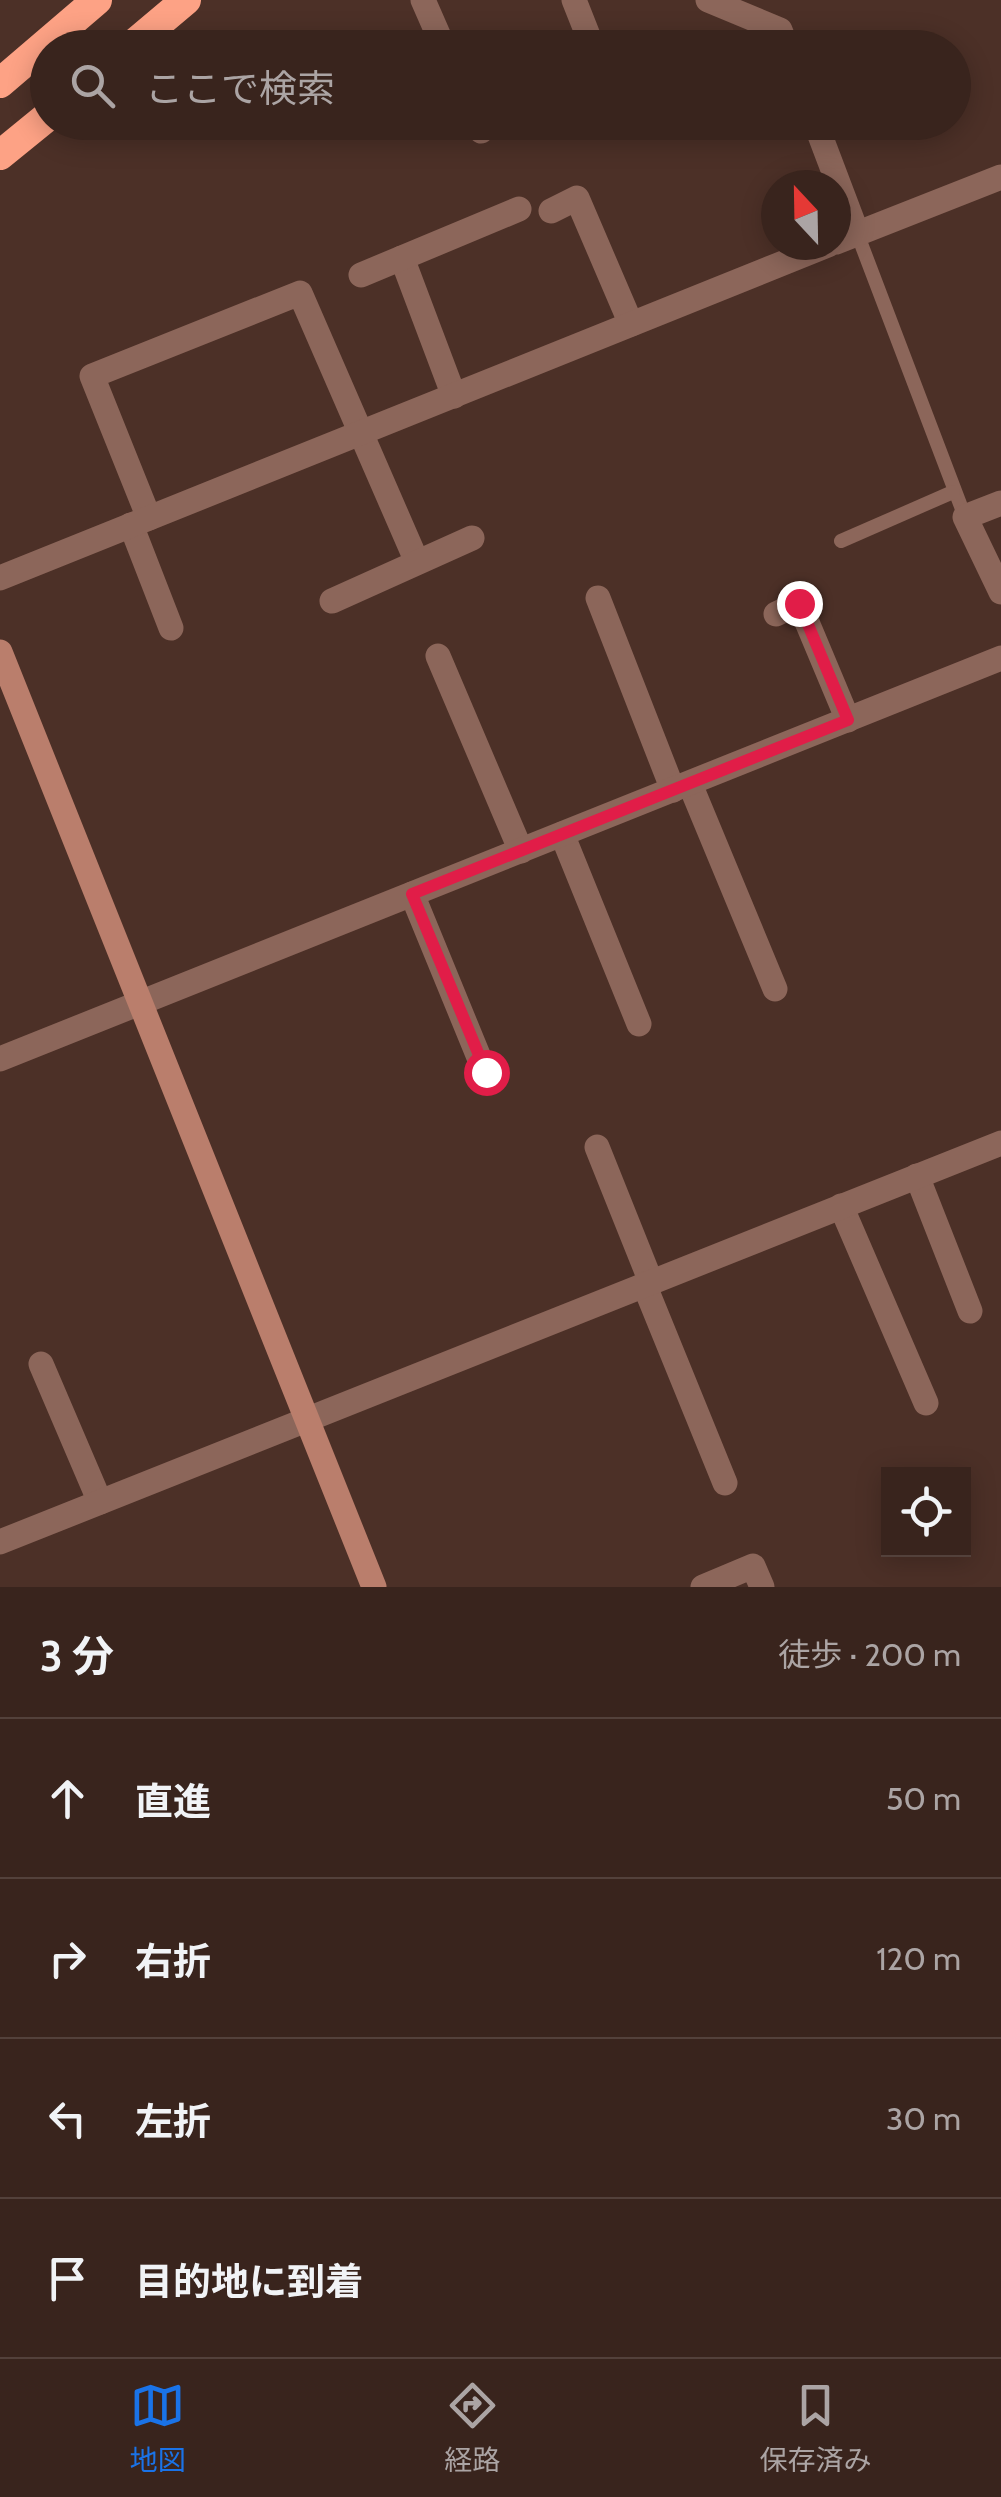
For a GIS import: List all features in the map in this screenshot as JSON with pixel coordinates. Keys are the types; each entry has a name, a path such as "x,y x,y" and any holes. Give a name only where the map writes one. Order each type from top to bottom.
{"highway":[{"path":"62,30 97,0"},
{"path":"150,30 186,0"},
{"path":"0,83 30,57"},
{"path":"0,155 30,131"}],"street":[{"path":"424,0 436,30"},
{"path":"574,0 586,30"},
{"path":"708,0 780,30"},
{"path":"820,140 828,170"},
{"path":"851,235 1001,177"},
{"path":"550,211 577,198 631,324"},
{"path":"361,275 520,209"},
{"path":"402,258 454,396"},
{"path":"0,578 791,260"},
{"path":"171,628 92,376 300,294 358,435 417,562"},
{"path":"1001,503 966,518 1001,592"},
{"path":"332,601 472,538"},
{"path":"598,598 775,989"},
{"path":"776,614 799,603 848,720"},
{"path":"0,652 374,1587"},
{"path":"438,656 520,851"},
{"path":"0,1059 1001,658"},
{"path":"562,834 638,1024"},
{"path":"412,894 486,1072"},
{"path":"0,1542 1001,1142"},
{"path":"597,1148 725,1483"},
{"path":"917,1176 970,1311"},
{"path":"841,1206 926,1403"},
{"path":"41,1364 100,1502"},
{"path":"703,1587 753,1566 762,1587"}],"lane":[{"path":"851,249 966,518"},
{"path":"841,542 953,492"}],"route":[{"path":"486,1072 412,894 848,720 799,603"}]}
